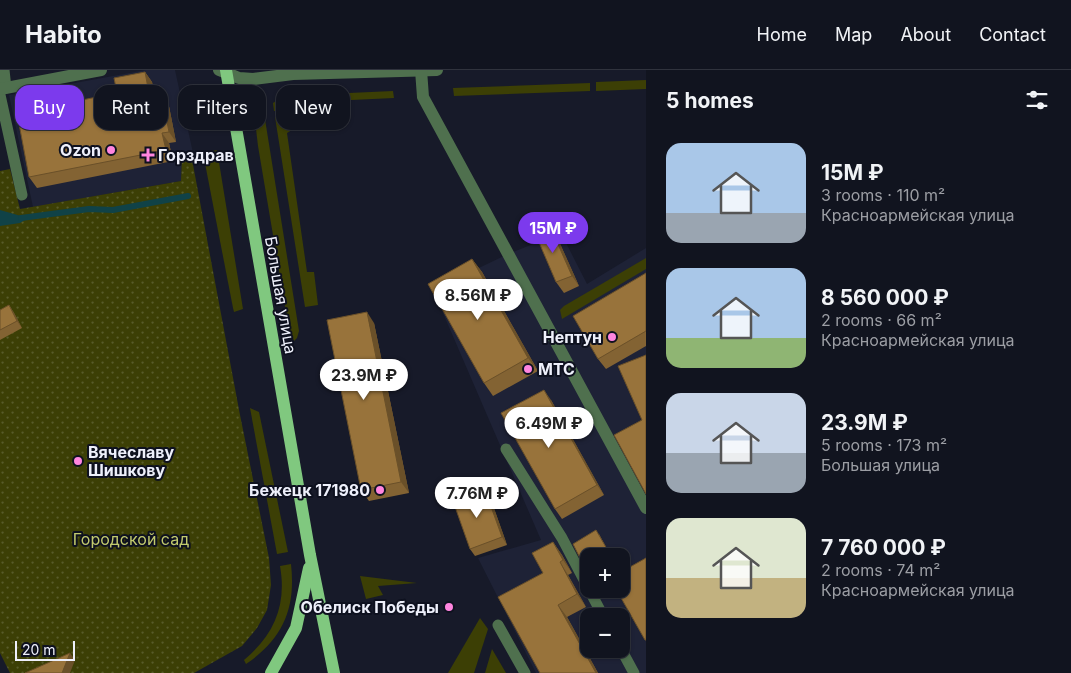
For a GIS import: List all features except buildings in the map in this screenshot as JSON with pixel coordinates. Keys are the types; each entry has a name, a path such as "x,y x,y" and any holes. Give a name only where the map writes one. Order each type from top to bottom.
{"main road":[{"name":"Большая улица","path":"224,71 310,555 334,673"},
{"path":"270,673 296,628 307,583 310,555"}],"street":[{"path":"2,90 101,70"},
{"path":"422,70 424,97 646,508"},
{"path":"224,71 239,78 253,79 293,74 437,70"}],"lane":[{"path":"4,70 2,90 22,195"},
{"path":"506,449 562,538 599,608"},
{"path":"498,625 526,673"},
{"path":"626,658 634,673"}],"shaded area":[{"path":"146,70 175,70 178,85 178,130 188,130 193,153 182,156 181,181 33,207 16,130 84,130 84,85 64,85"},
{"path":"15,94 15,123 9,95"},
{"path":"0,210 28,218 20,223 0,226"},
{"path":"561,233 587,284 646,248 646,673 536,673 478,558 541,540 433,290 508,254"}],"green space":[{"path":"646,80 646,89 596,91 596,82"},
{"path":"590,83 590,91 454,96 453,88"},
{"path":"393,91 394,98 350,100 350,93"},
{"path":"276,101 276,111 274,111 273,103"},
{"path":"266,125 299,331 294,341 288,324 256,130 266,130"},
{"path":"277,130 292,130 287,133 307,272 314,272 318,305 305,307"},
{"path":"217,150 243,309 234,312 203,153"},
{"name":"Городской сад","path":"191,154 269,558 271,585 267,610 257,628 242,646 194,673 10,673 0,653 0,171 10,169 20,209 181,181 182,156"},
{"path":"646,258 646,269 562,319 560,310 564,306"},
{"path":"250,408 259,412 288,552 277,554"},
{"path":"291,564 291,595 284,621 278,633 269,644 246,664 244,660 263,640 276,618 282,594 280,566"},
{"path":"360,576 417,583 378,586 383,595 366,599"},
{"path":"480,618 488,629 474,673 448,673"},
{"path":"492,649 506,673 485,673"}],"waterway":[{"path":"21,218 89,209 113,210 188,196"}],"place":[{"name":"Ozon","path":"111,150"},
{"name":"Горздрав","path":"148,155"},
{"name":"Нептун","path":"612,337"},
{"name":"МТС","path":"528,369"},
{"name":"Вячеславу Шишкову","path":"78,461"},
{"name":"Бежецк 171980","path":"380,490"},
{"name":"Обелиск Победы","path":"449,607"}]}
